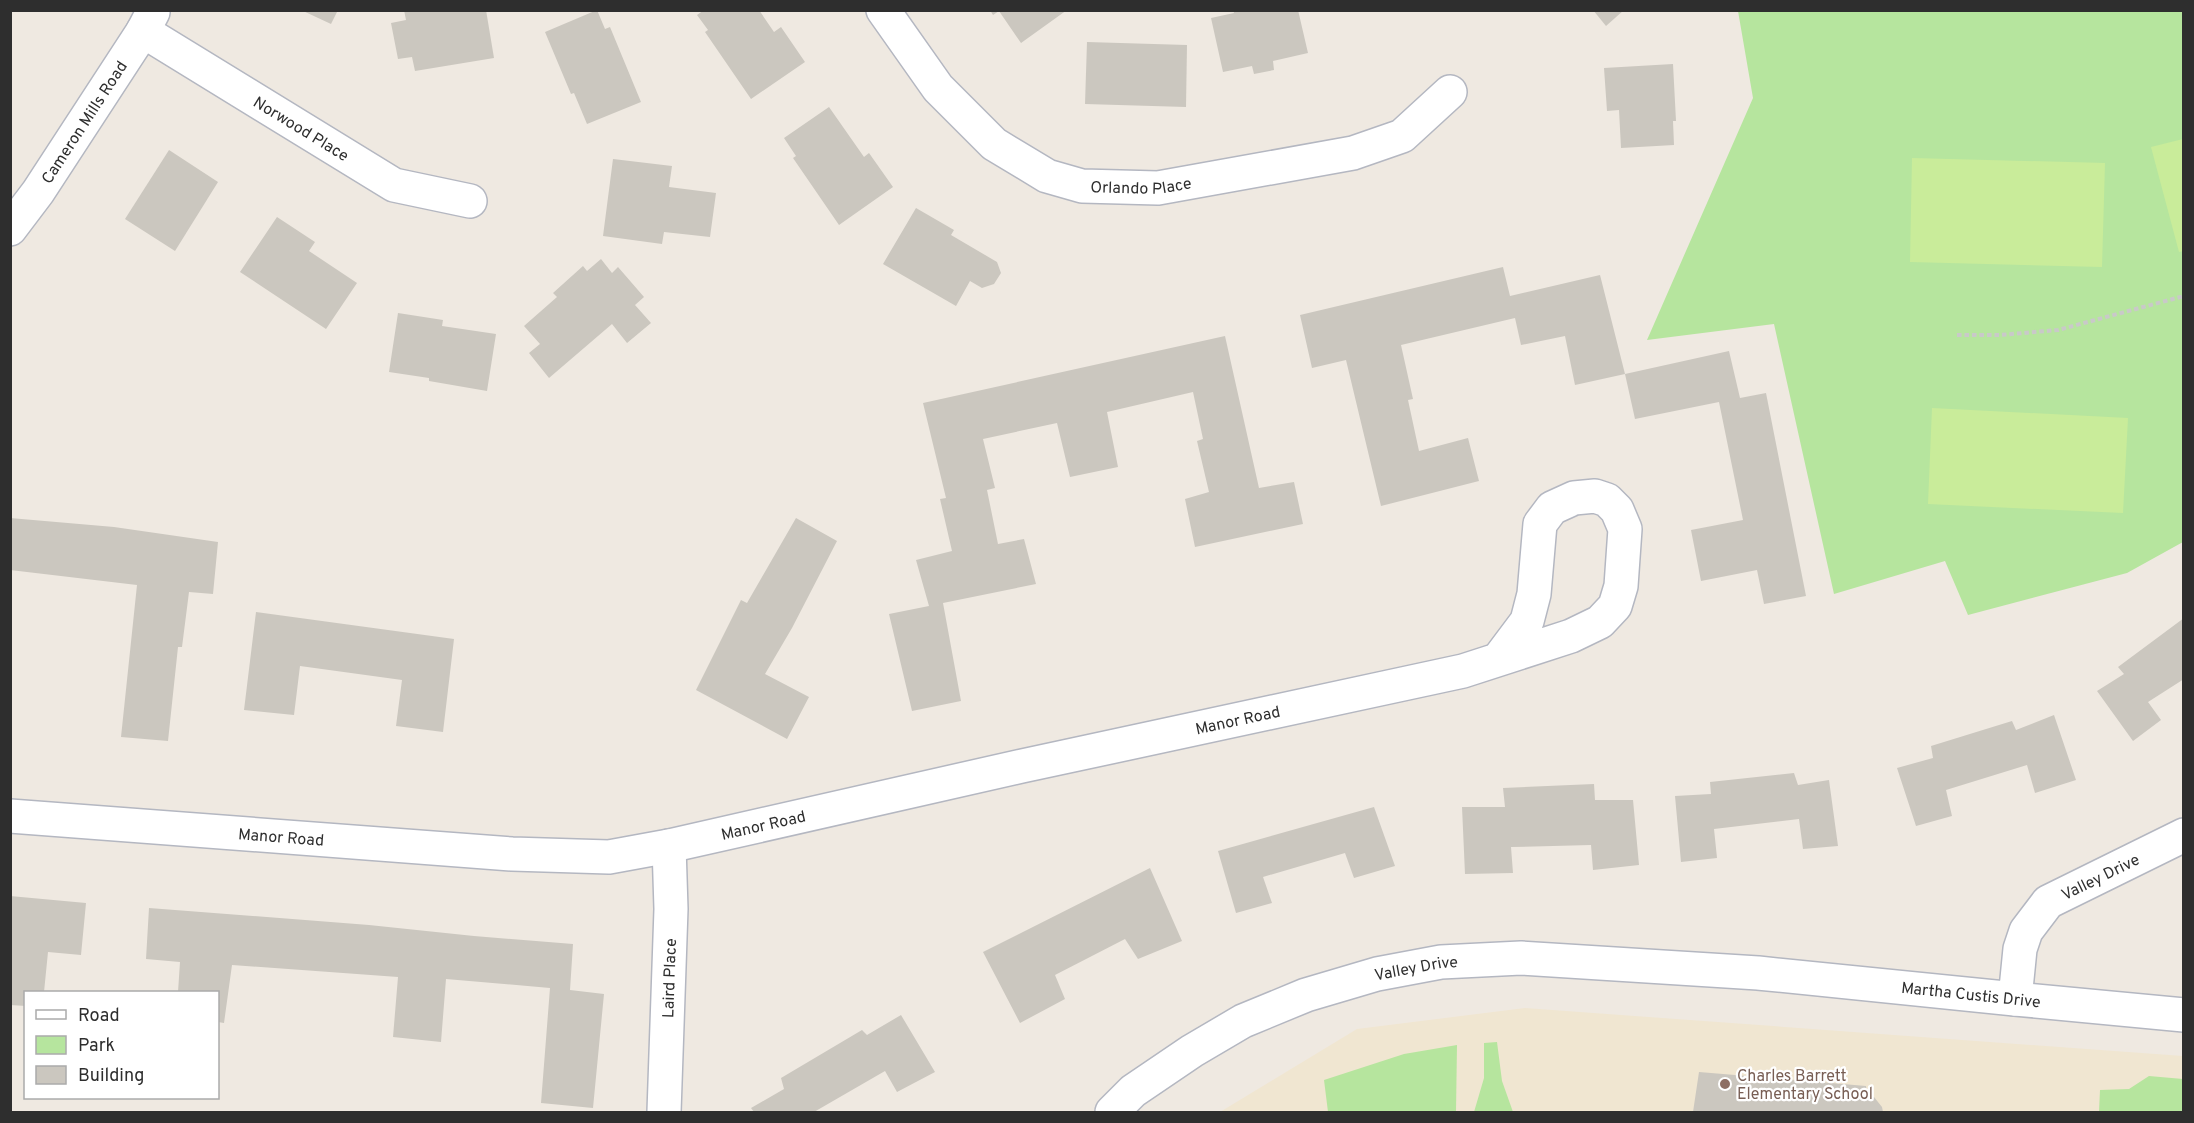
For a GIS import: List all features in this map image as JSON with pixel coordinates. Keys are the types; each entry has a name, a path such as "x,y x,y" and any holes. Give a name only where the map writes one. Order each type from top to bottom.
{"street":[{"name":"Orlando Place","path":"883,10 938,88 994,144 1047,176 1082,186 1158,188 1353,153 1402,136 1450,92"},
{"name":"Norwood Place","path":"148,21 394,185 470,201"},
{"name":"Cameron Mills Road","path":"10,229 38,192 148,21"},
{"name":"Manor Road","path":"10,816 512,854 609,857 669,846 1022,766 1463,671 1500,657 1571,636 1600,622 1615,606 1621,586 1625,529 1617,510 1607,500 1595,496 1574,498 1552,508 1540,524 1534,594 1527,621 1500,657"},
{"name":"Valley Drive","path":"2015,999 2020,949 2026,931 2048,902 2184,835"},
{"name":"Laird Place","path":"664,1113 671,909 669,846"},
{"name":"Valley Drive","path":"1112,1113 1133,1091 1192,1051 1243,1021 1306,995 1377,974 1441,962 1521,958 1758,973"},
{"name":"Martha Custis Drive","path":"1758,973 2184,1015"}],"path":[{"path":"1957,335 2001,335 2058,330 2184,296"}],"shaded area":[{"name":"Charles Barrett Elementary School","path":"1525,1008 2183,1056 2183,1112 1220,1112 1357,1029"}],"green space":[{"path":"1738,11 2183,11 2183,542 2127,573 1968,615 1945,561 1834,594 1774,324 1647,340 1753,98"},
{"path":"2183,139 2184,251 2179,252 2151,147"},
{"path":"1912,158 2105,163 2102,267 1910,262"},
{"path":"1932,408 2128,418 2123,513 1928,504"},
{"path":"1497,1042 1502,1081 1513,1112 1474,1112 1484,1078 1484,1043"},
{"path":"1457,1045 1456,1112 1328,1112 1324,1080 1404,1054"},
{"path":"2149,1076 2183,1079 2183,1112 2099,1112 2100,1090 2129,1089"}],"building":[{"path":"301,10 338,10 331,24"},
{"path":"404,10 486,10 494,58 415,71 412,57 398,59 391,23 406,20"},
{"path":"597,10 605,29 610,27 641,102 587,124 574,93 571,94 545,32"},
{"path":"704,10 759,10 774,32 781,27 805,62 751,99 705,32 708,30 697,15"},
{"path":"990,10 1067,10 1021,43 999,11 993,15"},
{"path":"1233,10 1298,10 1308,53 1273,61 1274,70 1254,74 1252,66 1223,72 1211,18 1234,13"},
{"path":"1593,10 1624,10 1606,26"},
{"path":"1087,42 1187,45 1186,107 1085,104"},
{"path":"1673,64 1676,121 1673,121 1674,145 1621,148 1619,110 1607,111 1604,68"},
{"path":"829,107 864,157 869,153 893,187 839,225 793,158 796,156 784,138"},
{"path":"169,150 218,182 175,251 125,219"},
{"path":"613,159 672,166 669,187 716,193 710,237 664,232 662,244 603,236"},
{"path":"916,208 954,230 951,235 997,262 1001,273 994,284 982,288 970,281 956,306 883,264"},
{"path":"277,217 315,242 309,251 357,283 326,329 240,272"},
{"path":"601,259 612,273 618,267 644,297 635,305 651,323 627,343 612,324 549,378 529,353 540,344 524,326 557,297 553,293 583,266 587,271"},
{"path":"1503,267 1510,296 1600,275 1625,374 1575,385 1565,336 1521,345 1515,318 1401,345 1413,399 1408,400 1419,451 1468,438 1479,481 1381,506 1346,360 1312,368 1300,315"},
{"path":"398,313 443,320 442,326 496,334 487,391 389,372"},
{"path":"1225,336 1259,488 1294,482 1303,524 1195,547 1185,499 1209,492 1197,441 1203,439 1193,392 1107,412 1118,467 1070,477 1057,423 983,439 995,488 987,490 998,544 1024,539 1036,584 943,603 961,701 912,711 889,614 929,606 916,560 952,551 940,499 946,498 923,403"},
{"path":"1729,351 1740,398 1766,393 1806,596 1764,604 1757,570 1701,581 1691,530 1743,520 1719,402 1635,419 1625,374"},
{"path":"10,518 114,527 218,542 213,594 189,592 182,647 178,647 168,741 121,737 137,585 10,570"},
{"path":"796,518 837,541 792,628 765,674 809,697 787,739 696,690 741,600 747,603"},
{"path":"256,612 454,639 443,732 396,726 402,680 300,666 294,715 244,710"},
{"path":"2184,618 2184,679 2148,702 2161,720 2133,741 2097,691 2124,674 2118,667"},
{"path":"2054,715 2076,780 2035,793 2027,765 1946,790 1952,816 1916,826 1897,768 1933,758 1931,746 2012,721 2016,730"},
{"path":"1794,773 1798,785 1829,780 1838,846 1803,849 1799,819 1714,829 1717,858 1681,862 1675,796 1711,794 1710,782"},
{"path":"1594,784 1595,800 1633,800 1639,865 1593,870 1591,845 1511,847 1513,873 1465,874 1462,807 1505,807 1503,788"},
{"path":"1374,807 1395,866 1354,878 1345,853 1263,877 1272,903 1236,913 1218,851"},
{"path":"1150,868 1182,941 1138,959 1125,939 1055,975 1065,999 1020,1023 983,952"},
{"path":"10,896 86,903 81,955 48,952 44,991 24,991 24,1006 10,1005"},
{"path":"149,908 573,944 570,990 604,994 593,1108 541,1103 550,988 446,979 441,1042 393,1037 398,977 232,965 224,1023 219,1022 219,991 178,991 180,962 146,959"},
{"path":"901,1015 935,1072 897,1092 885,1071 814,1112 754,1112 751,1108 784,1089 781,1078 862,1030 867,1035"},
{"path":"1699,1072 1866,1086 1867,1096 1874,1097 1883,1112 1693,1112"}],"place":[{"name":"Charles Barrett Elementary School","path":"1725,1084"}]}
